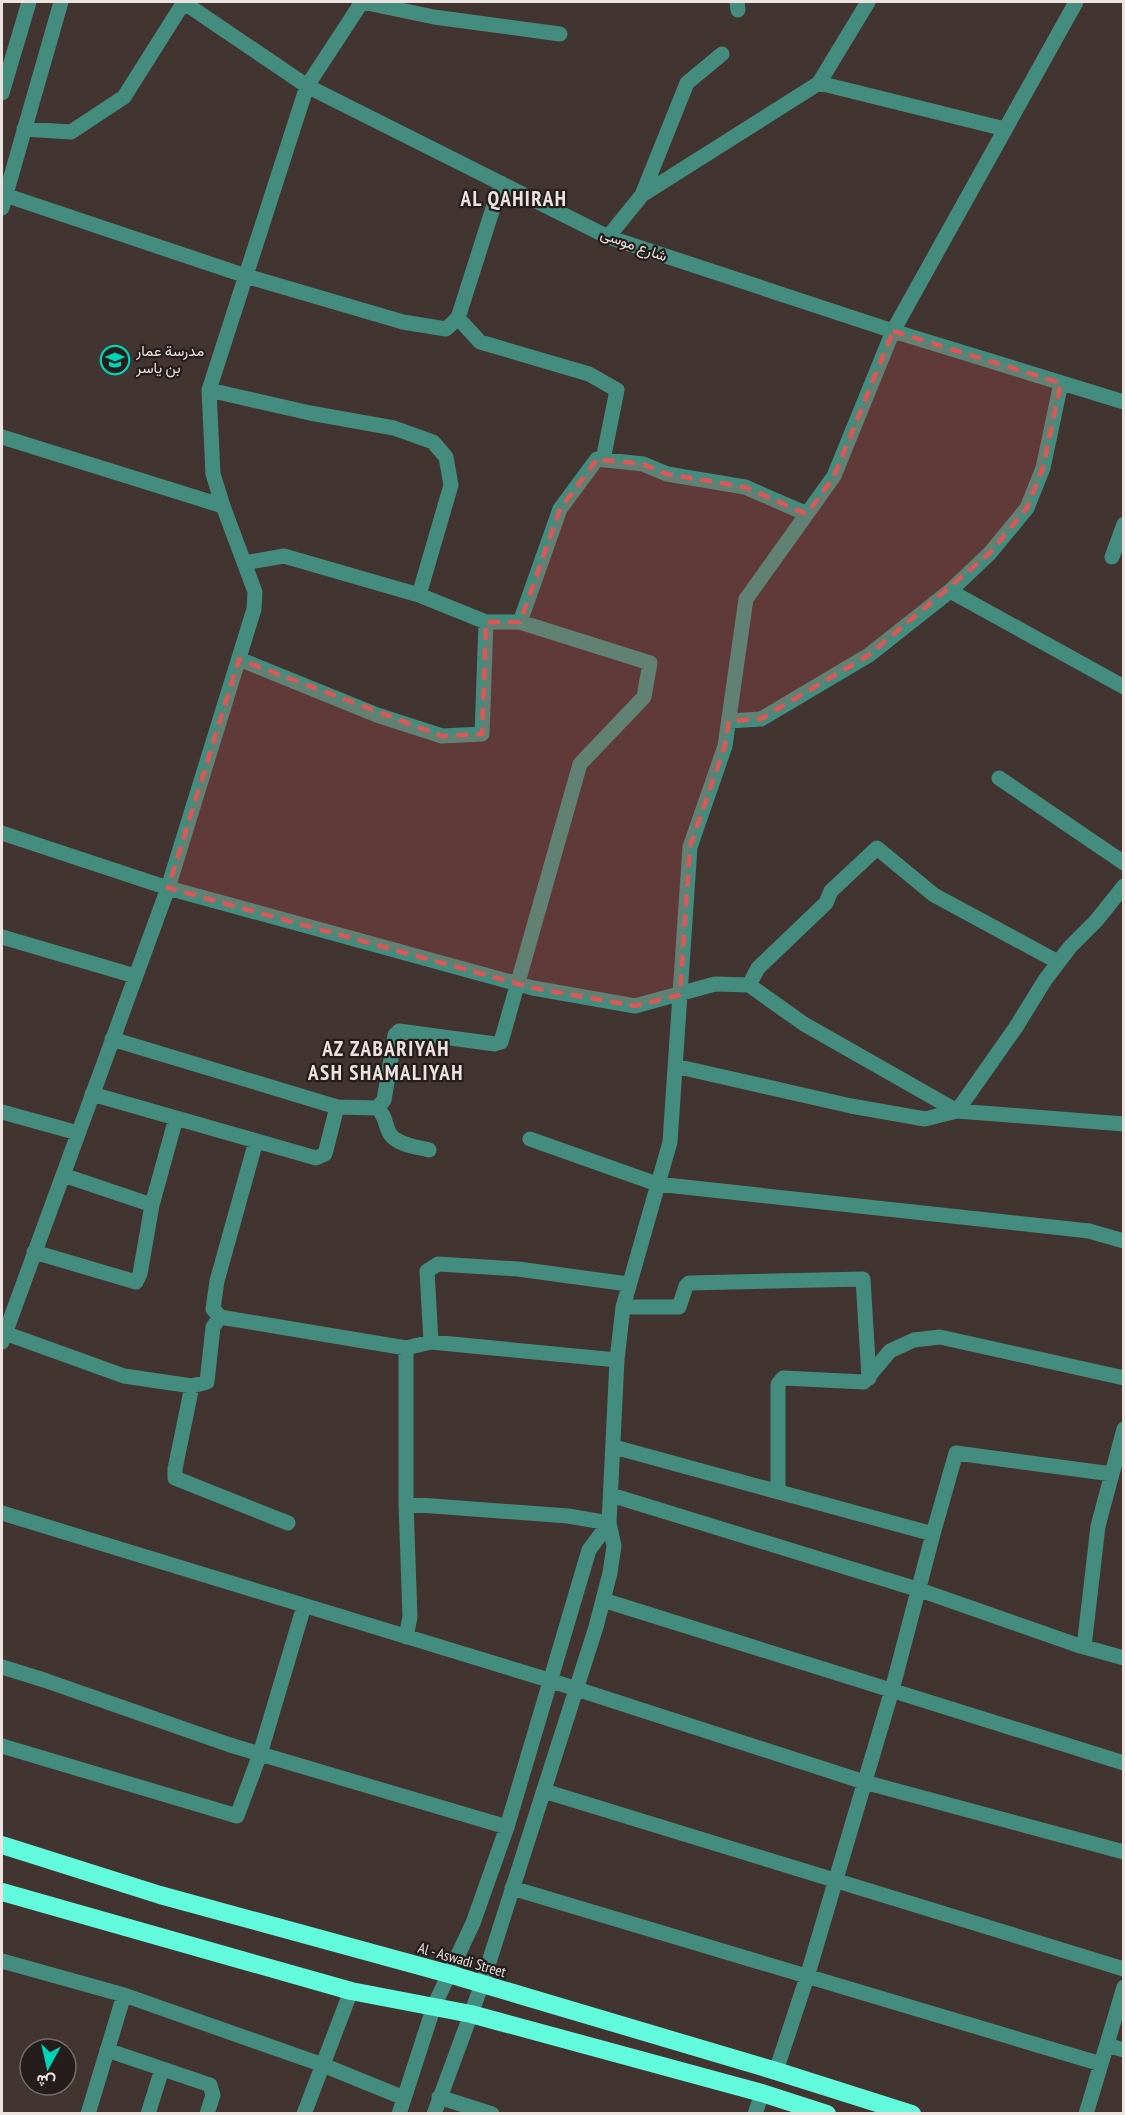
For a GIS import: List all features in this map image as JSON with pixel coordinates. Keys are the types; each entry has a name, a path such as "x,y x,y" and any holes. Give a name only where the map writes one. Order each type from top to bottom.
{"highway":[{"name":"Al - Aswadi Street","path":"2,1845 160,1894 449,1974 912,2114"},
{"path":"2,1892 351,1991 471,2014 762,2093 827,2114"}],"street":[{"path":"2,93 29,2"},
{"path":"61,2 3,201 403,322 446,328 458,318 501,183"},
{"path":"24,129 70,132 124,97 183,2"},
{"name":"شارع موسى","path":"183,2 307,86 608,237 893,331 1124,402"},
{"path":"220,1317 213,1327 207,1382 192,1386 124,1376 3,1336 168,888 254,609 255,592 213,474 209,390 307,86 362,2 434,18 560,34"},
{"path":"642,195 819,83 868,2"},
{"path":"434,2114 482,1984 603,1600 614,1546 609,1523 617,1360 623,1307 670,1142 690,847 725,746 746,599 834,476 893,331 1073,3"},
{"path":"608,237 642,195 687,83 722,54"},
{"path":"819,83 1005,129"},
{"path":"458,318 480,342 589,374 617,390 603,460"},
{"path":"729,721 761,719 869,655 950,591 990,553 1027,508 1043,468 1061,382"},
{"path":"209,390 310,413 394,428 433,442 446,457 451,485 419,595"},
{"path":"2,437 223,506"},
{"path":"520,622 560,509 597,459 643,464 668,474 746,488 807,514"},
{"path":"1112,557 1124,524"},
{"path":"244,563 284,556 419,595 486,622 520,622 650,663 644,697 580,764 501,1042 495,1044 399,1031 395,1035 384,1100 377,1108"},
{"path":"950,591 1124,687"},
{"path":"239,659 377,715 442,736 482,734 486,622"},
{"path":"999,778 1124,863"},
{"path":"2,833 168,888 533,988 635,1006 715,984 749,985 804,1023 957,1111"},
{"path":"749,985 758,968 826,903 831,891 878,848 934,895 1059,962"},
{"path":"957,1111 1070,947 1096,921 1124,886"},
{"path":"2,937 135,976"},
{"path":"112,1040 337,1107 377,1108 384,1114 390,1133 398,1141 429,1150"},
{"path":"675,1066 851,1106 925,1119 957,1111 1124,1124"},
{"path":"92,1094 316,1158 326,1155 337,1107"},
{"path":"2,1112 78,1133"},
{"path":"34,1252 136,1282 140,1274 152,1205 176,1118"},
{"path":"530,1139 657,1184 1089,1231 1124,1241"},
{"path":"256,1141 217,1281 213,1309 220,1317 406,1348 430,1342 617,1360"},
{"path":"63,1175 152,1205"},
{"path":"430,1342 427,1271 438,1264 518,1269 628,1284"},
{"path":"623,1307 679,1307 689,1283 862,1279 869,1378"},
{"path":"778,1492 778,1384 783,1378 864,1382 890,1351 914,1340 940,1337 1124,1378"},
{"path":"406,1348 406,1504 410,1617 406,1637"},
{"path":"192,1386 175,1478 288,1523"},
{"path":"1084,1647 1098,1526 1124,1429"},
{"path":"614,1447 933,1534"},
{"path":"776,2071 807,1977 892,1690 956,1454 1112,1474"},
{"path":"611,1495 920,1590 1084,1647 1124,1658"},
{"path":"406,1504 568,1516 609,1523"},
{"path":"2,1513 552,1681 864,1782 1124,1852"},
{"path":"399,2114 434,2006 473,1923 507,1827 589,1550 609,1523"},
{"path":"603,1600 1124,1763"},
{"path":"2,1746 237,1816 260,1754 304,1606"},
{"path":"2,1667 260,1754 507,1827"},
{"path":"544,1791 1124,1969"},
{"path":"512,1888 1101,2064"},
{"path":"2,1961 124,1995 323,2065 404,2098"},
{"path":"1086,2114 1124,1987"},
{"path":"304,2114 351,1991"},
{"path":"88,2114 124,1995"},
{"path":"1107,2045 1124,2050"},
{"path":"107,2050 210,2085 213,2095 207,2114"},
{"path":"148,2114 162,2069"},
{"path":"755,2114 762,2093"},
{"path":"439,2097 492,2114"}],"highlighted area":[{"path":"893,331 1061,383 1043,468 1027,508 990,553 869,655 761,719 729,721 725,746 690,847 680,995 635,1006 533,988 168,888 239,659 442,736 482,734 486,622 520,622 560,509 597,459 643,464 667,474 745,487 807,514 834,476"}],"place":[{"name":"مدرسة عمار بن ياسر","path":"115,360"}],"district":[{"name":"AL QAHIRAH","path":"514,199"},
{"name":"AZ ZABARIYAH ASH SHAMALIYAH","path":"386,1061"}]}
